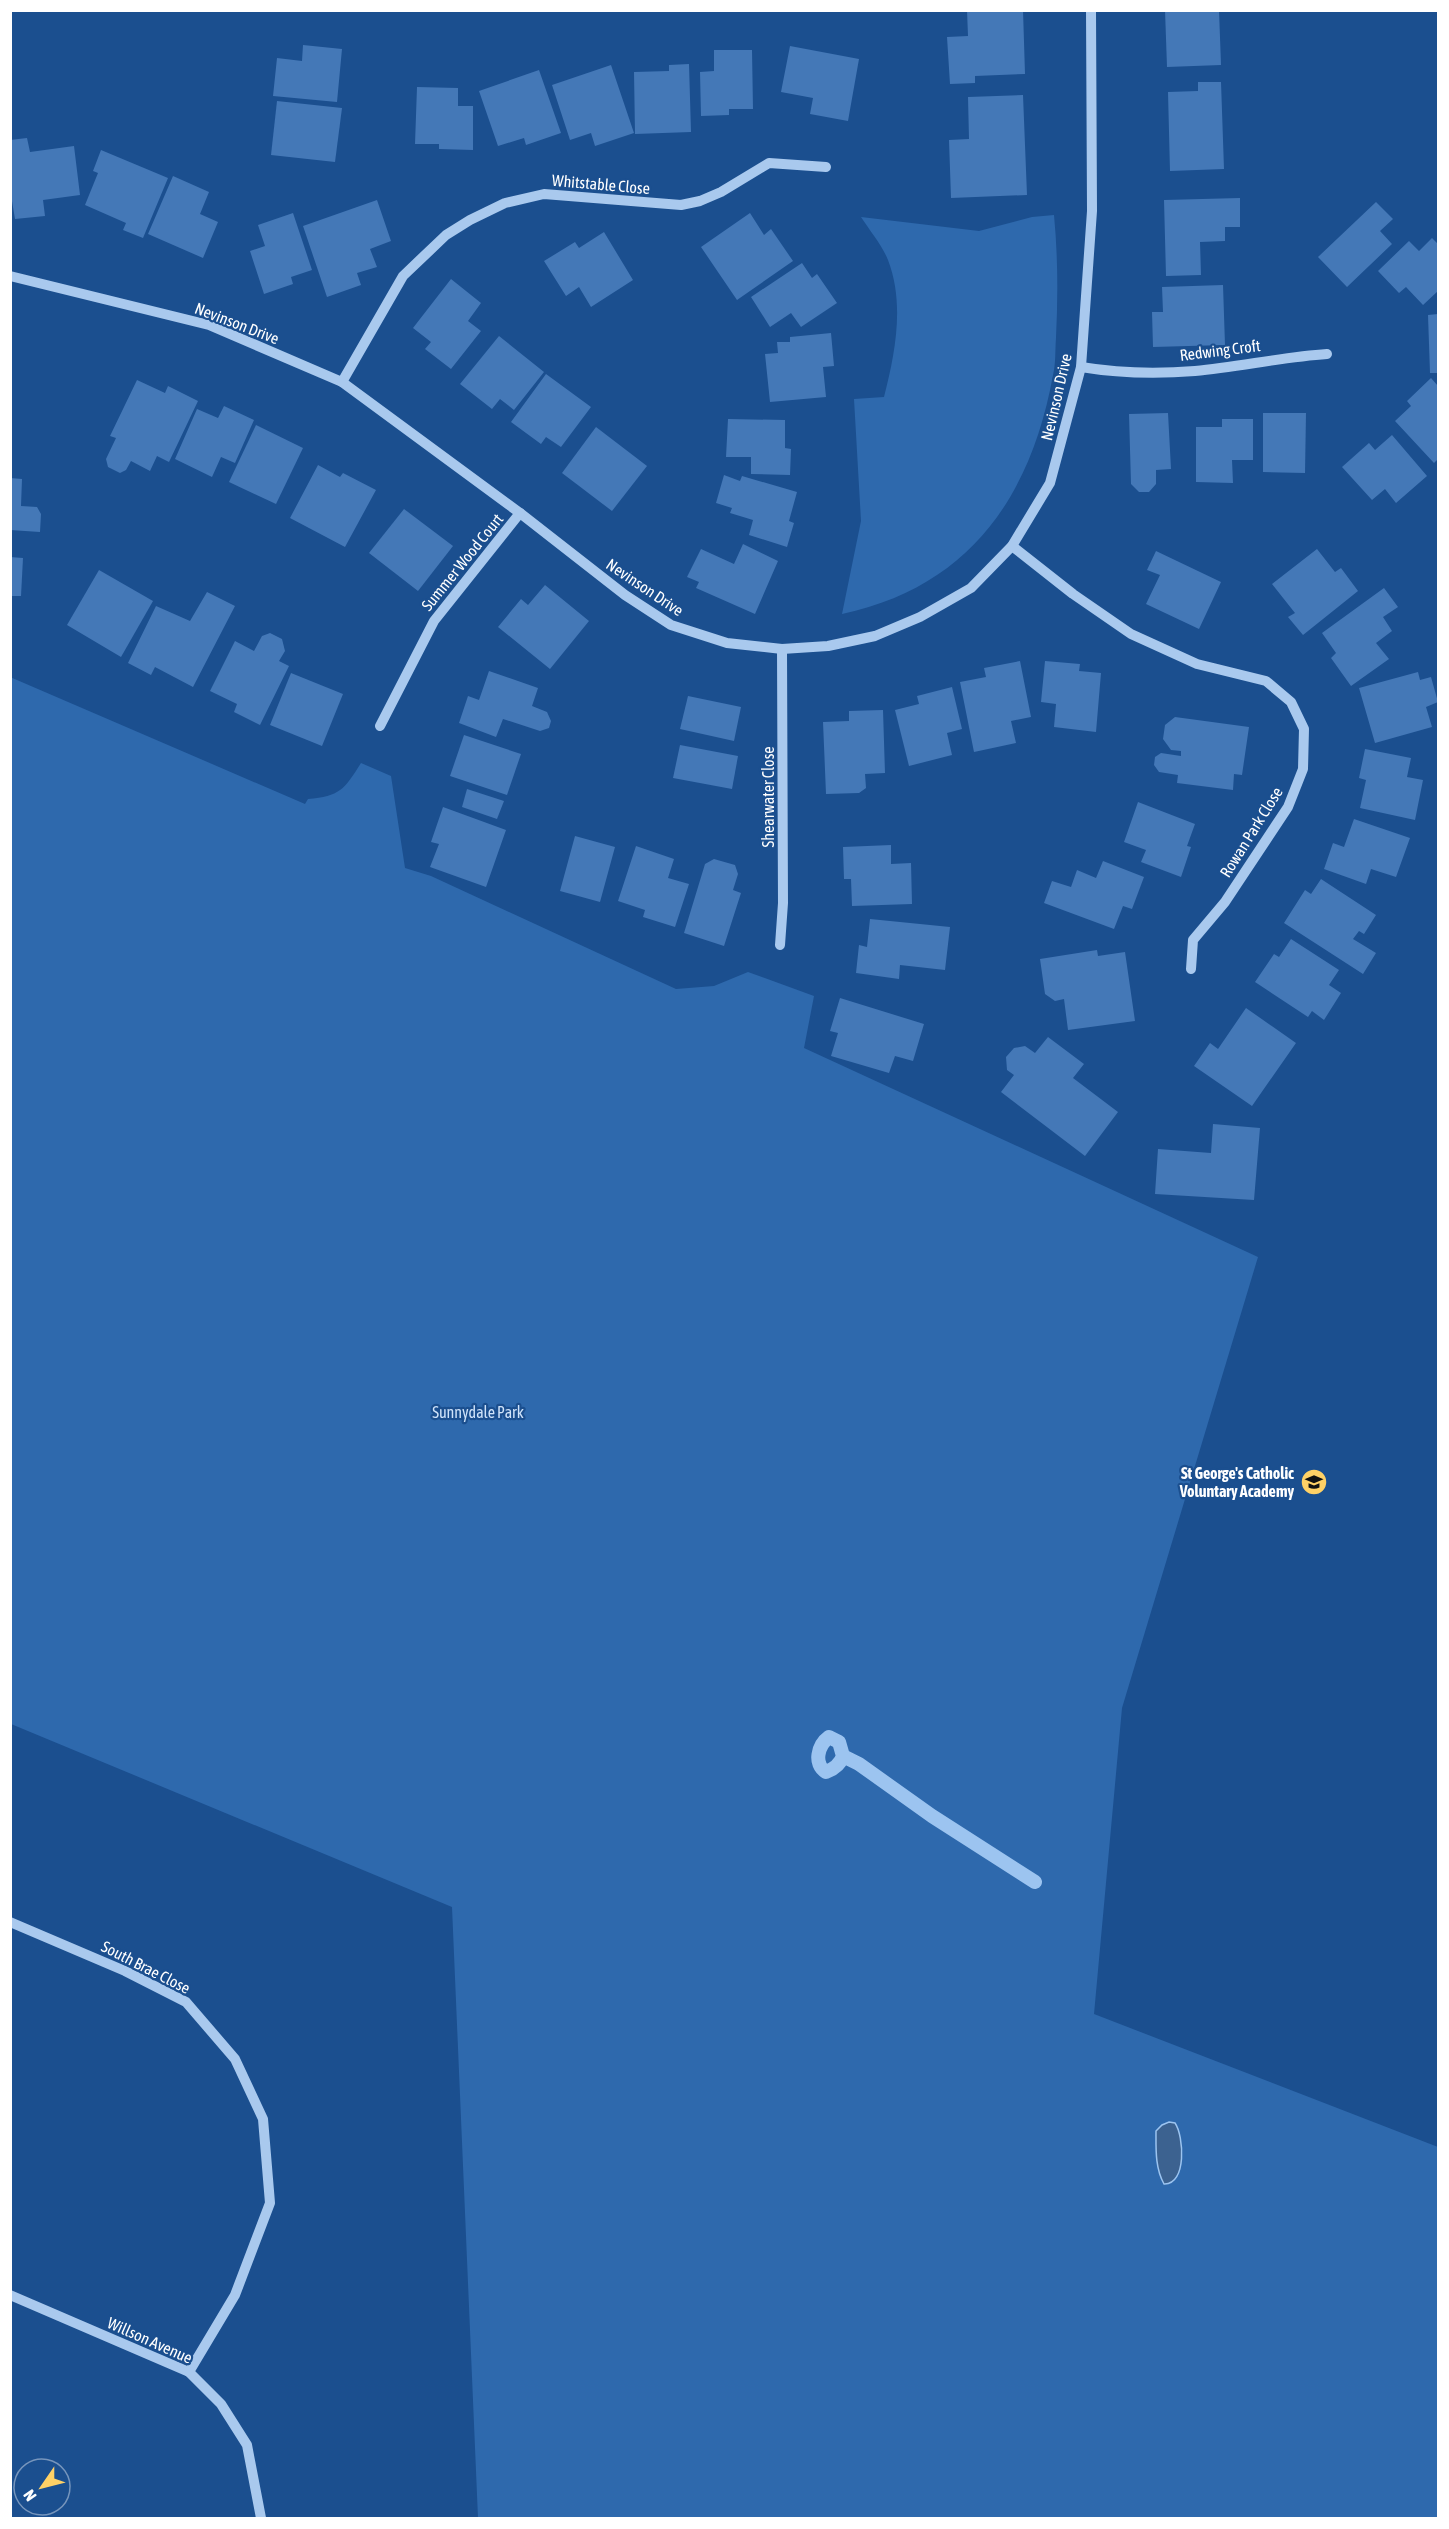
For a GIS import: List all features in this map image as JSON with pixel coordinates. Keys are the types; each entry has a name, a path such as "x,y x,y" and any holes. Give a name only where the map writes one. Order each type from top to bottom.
{"street":[{"name":"Nevinson Drive","path":"10,276 209,325 342,382 520,513 626,595 671,625 727,643 782,649 828,646 875,636 920,617 971,588 1012,546 1050,483 1081,367 1092,211 1091,10"},
{"name":"Whitstable Close","path":"342,382 403,276 446,235 505,203 544,194 681,205 700,201 721,192 769,163 826,167"},
{"name":"Redwing Croft","path":"1081,367 1104,371 1194,371 1287,357 1327,354"},
{"name":"Summer Wood Court","path":"380,726 434,621 520,513"},
{"name":"Rowan Park Close","path":"1012,546 1073,594 1131,634 1197,664 1266,681 1291,702 1304,729 1303,769 1288,807 1225,902 1193,940 1191,969"},
{"name":"Shearwater Close","path":"780,945 783,903 782,649"},
{"name":"South Brae Close","path":"10,1922 125,1971 186,2002 236,2059 263,2119 270,2203 235,2295 189,2372"},
{"name":"Willson Avenue","path":"10,2295 189,2372 221,2404 247,2445 261,2518"}],"green space":[{"path":"1054,215 1057,292 1054,370 1043,419 1029,460 1010,497 987,530 959,559 925,582 887,601 842,614 861,521 854,399 884,397 897,329 896,294 888,260 861,217 979,231 1032,217"},
{"name":"Sunnydale Park","path":"10,677 305,804 308,799 327,796 340,790 361,763 391,776 405,868 431,876 676,989 714,986 748,972 814,996 804,1048 1258,1257 1122,1708 1094,2014 1438,2147 1438,2518 478,2518 452,1907 11,1724"}],"shaded area":[{"path":"1169,2122 1175,2123 1178,2129 1182,2159 1177,2177 1164,2184 1158,2165 1156,2131"}],"building":[{"path":"967,10 1023,10 1025,74 975,76 975,83 950,84 947,37 968,36"},
{"path":"1165,10 1219,10 1221,65 1167,67"},
{"path":"303,45 342,49 337,102 273,96 277,58 302,61"},
{"path":"790,46 859,59 848,121 810,114 813,98 781,92"},
{"path":"714,50 752,50 753,109 729,109 729,115 701,116 700,72 714,71"},
{"path":"689,64 691,132 635,134 634,72 669,71 669,65"},
{"path":"611,65 634,133 595,146 591,133 570,140 552,85"},
{"path":"539,70 561,133 526,145 524,138 498,146 479,91"},
{"path":"1198,82 1221,82 1224,169 1170,171 1168,92 1198,91"},
{"path":"417,87 458,88 458,106 473,106 473,150 439,149 439,144 415,144"},
{"path":"1023,95 1027,195 951,198 949,140 969,139 968,97"},
{"path":"277,101 342,108 335,162 271,155"},
{"path":"27,138 30,152 74,146 80,195 43,200 45,216 15,219 10,189 10,140"},
{"path":"101,150 168,178 143,238 123,230 126,223 85,205 98,173 93,171"},
{"path":"173,176 209,192 200,214 218,222 203,258 148,234"},
{"path":"1240,198 1240,227 1225,227 1225,241 1200,242 1201,275 1166,276 1164,200"},
{"path":"377,200 391,241 370,249 377,267 357,273 361,285 327,297 303,226"},
{"path":"1376,202 1393,219 1380,231 1392,244 1347,287 1318,257"},
{"path":"293,213 312,270 291,277 293,284 264,294 250,251 265,246 258,225"},
{"path":"750,213 764,235 771,229 793,261 737,300 701,247"},
{"path":"604,232 633,280 591,307 579,287 566,296 544,261 575,242 579,248"},
{"path":"1432,238 1438,244 1438,291 1423,305 1406,287 1399,293 1378,271 1409,241 1419,251"},
{"path":"802,263 812,278 817,274 837,303 801,327 791,313 770,327 751,297"},
{"path":"451,279 481,303 468,321 481,331 451,369 425,349 431,342 413,328"},
{"path":"1223,285 1225,345 1153,347 1152,312 1163,312 1162,287"},
{"path":"1438,314 1438,373 1430,373 1428,315"},
{"path":"831,333 834,366 823,367 826,397 770,402 765,354 778,353 777,342 790,342 790,337"},
{"path":"499,336 544,372 514,410 500,399 492,409 460,384"},
{"path":"546,374 591,407 561,447 546,437 541,444 511,422"},
{"path":"1431,378 1438,386 1438,459 1434,463 1395,421 1411,406 1407,401"},
{"path":"137,380 165,393 168,386 198,401 169,462 157,456 150,471 131,461 126,470 120,473 108,467 106,459 116,438 110,436"},
{"path":"224,406 254,420 235,463 221,457 212,477 175,459 197,409 218,418"},
{"path":"1168,413 1171,469 1156,470 1156,484 1149,492 1139,492 1131,484 1129,414"},
{"path":"1263,413 1306,413 1305,473 1263,472"},
{"path":"728,419 785,420 785,448 791,449 790,475 751,474 751,457 726,457"},
{"path":"1222,419 1253,419 1253,460 1232,460 1233,483 1196,482 1196,427 1222,427"},
{"path":"256,425 303,448 276,504 229,482"},
{"path":"596,427 647,466 612,511 562,473"},
{"path":"1392,435 1427,476 1396,503 1385,489 1372,500 1342,467 1369,443 1375,450"},
{"path":"318,465 340,477 343,473 376,490 345,547 290,518"},
{"path":"724,475 740,481 742,476 797,492 789,521 794,523 787,547 749,535 753,520 730,513 732,508 716,503"},
{"path":"10,478 22,479 21,506 37,507 41,514 40,532 10,530"},
{"path":"404,509 453,546 418,591 369,553"},
{"path":"743,544 778,561 755,614 696,588 699,582 687,577 701,549 734,564"},
{"path":"1317,549 1335,572 1341,568 1358,591 1303,635 1288,617 1295,613 1272,584"},
{"path":"1156,551 1221,582 1199,629 1146,604 1160,575 1147,570"},
{"path":"10,557 23,558 21,596 10,596"},
{"path":"99,570 153,601 121,657 67,625"},
{"path":"545,585 589,621 550,669 498,627 521,599 528,605"},
{"path":"1384,588 1398,607 1383,617 1392,631 1376,643 1389,659 1351,686 1331,658 1336,653 1322,633"},
{"path":"207,592 235,606 193,687 155,667 151,675 128,663 156,606 190,621"},
{"path":"270,633 282,639 285,651 279,661 289,666 260,725 234,712 237,704 210,691 235,641 254,651 262,636"},
{"path":"1020,661 1031,717 1011,721 1016,743 974,752 960,682 986,677 984,668"},
{"path":"1045,661 1080,664 1079,671 1101,673 1096,732 1054,727 1056,704 1041,702"},
{"path":"489,671 538,688 532,706 547,712 551,721 549,728 540,731 503,719 496,737 459,723 468,696 479,700"},
{"path":"1418,672 1420,680 1431,677 1438,702 1426,707 1432,727 1375,743 1359,688"},
{"path":"291,673 343,694 322,746 270,725"},
{"path":"952,687 962,729 947,733 952,755 909,766 895,710 919,704 917,696"},
{"path":"688,696 741,707 734,741 680,729"},
{"path":"883,710 885,773 865,774 866,788 859,793 826,794 823,722 849,721 849,711"},
{"path":"1175,717 1249,727 1242,775 1234,774 1233,790 1177,783 1178,775 1159,772 1154,765 1155,757 1161,753 1181,756 1181,751 1171,750 1163,739 1165,725"},
{"path":"464,735 521,754 507,795 450,776"},
{"path":"680,745 738,756 732,789 673,778"},
{"path":"1365,749 1411,758 1407,777 1423,780 1415,820 1360,808 1366,780 1359,778"},
{"path":"467,789 504,801 497,819 462,807"},
{"path":"1138,802 1195,824 1187,846 1191,847 1181,877 1141,862 1146,850 1124,842"},
{"path":"443,807 506,830 486,887 430,867 439,844 431,842"},
{"path":"1354,819 1410,838 1396,877 1371,869 1366,884 1324,869 1333,843 1344,847"},
{"path":"575,836 615,847 600,902 560,891"},
{"path":"891,845 891,864 911,863 912,904 852,906 851,879 844,879 843,847"},
{"path":"636,846 674,859 668,878 689,884 675,927 643,917 645,910 618,901"},
{"path":"714,859 735,865 738,874 733,890 741,893 724,946 684,933 705,864"},
{"path":"1103,861 1144,877 1132,909 1123,906 1114,929 1044,903 1052,881 1071,887 1077,870 1096,878"},
{"path":"1321,879 1376,915 1364,934 1359,931 1353,939 1376,953 1363,974 1284,923 1305,890 1311,894"},
{"path":"870,919 950,927 945,970 900,965 899,979 856,973 859,945 867,947"},
{"path":"1291,939 1339,970 1329,985 1341,993 1324,1020 1312,1011 1308,1017 1255,982 1274,954 1279,957"},
{"path":"1097,950 1098,956 1125,952 1135,1021 1068,1030 1064,999 1055,1001 1045,994 1040,959"},
{"path":"840,998 924,1024 913,1061 895,1056 889,1073 831,1056 838,1033 830,1031"},
{"path":"1246,1008 1296,1043 1252,1106 1194,1066 1210,1043 1218,1049"},
{"path":"1048,1037 1084,1064 1073,1078 1118,1112 1085,1156 1001,1092 1014,1075 1007,1070 1006,1057 1014,1048 1025,1046 1035,1053"},
{"path":"1213,1124 1260,1128 1254,1200 1155,1194 1158,1149 1211,1153"}],"waterway":[{"path":"843,1756 839,1742 829,1737 820,1749 818,1760 826,1772 832,1770 843,1756 859,1764 932,1816 1035,1882"}],"place":[{"name":"St George's Catholic Voluntary Academy","path":"1314,1482"}]}
